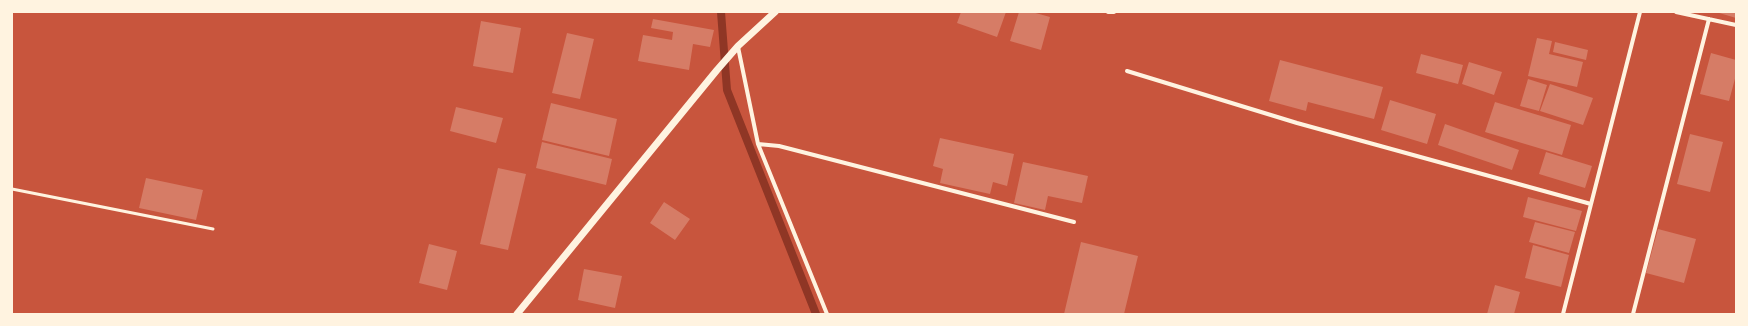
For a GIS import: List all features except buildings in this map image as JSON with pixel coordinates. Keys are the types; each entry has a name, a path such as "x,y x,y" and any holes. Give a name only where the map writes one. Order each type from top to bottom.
{"street":[{"path":"517,314 738,46 772,12"},
{"path":"1108,12 1114,12"},
{"path":"1562,314 1640,12"},
{"path":"1676,12 1736,25"},
{"path":"1633,314 1709,19"},
{"path":"738,46 758,144 827,314"},
{"path":"1127,72 1297,123 1591,204"},
{"path":"758,144 779,146 1074,222"}],"lane":[{"path":"12,189 213,229"}],"waterway":[{"path":"721,12 727,90 816,314"}]}
